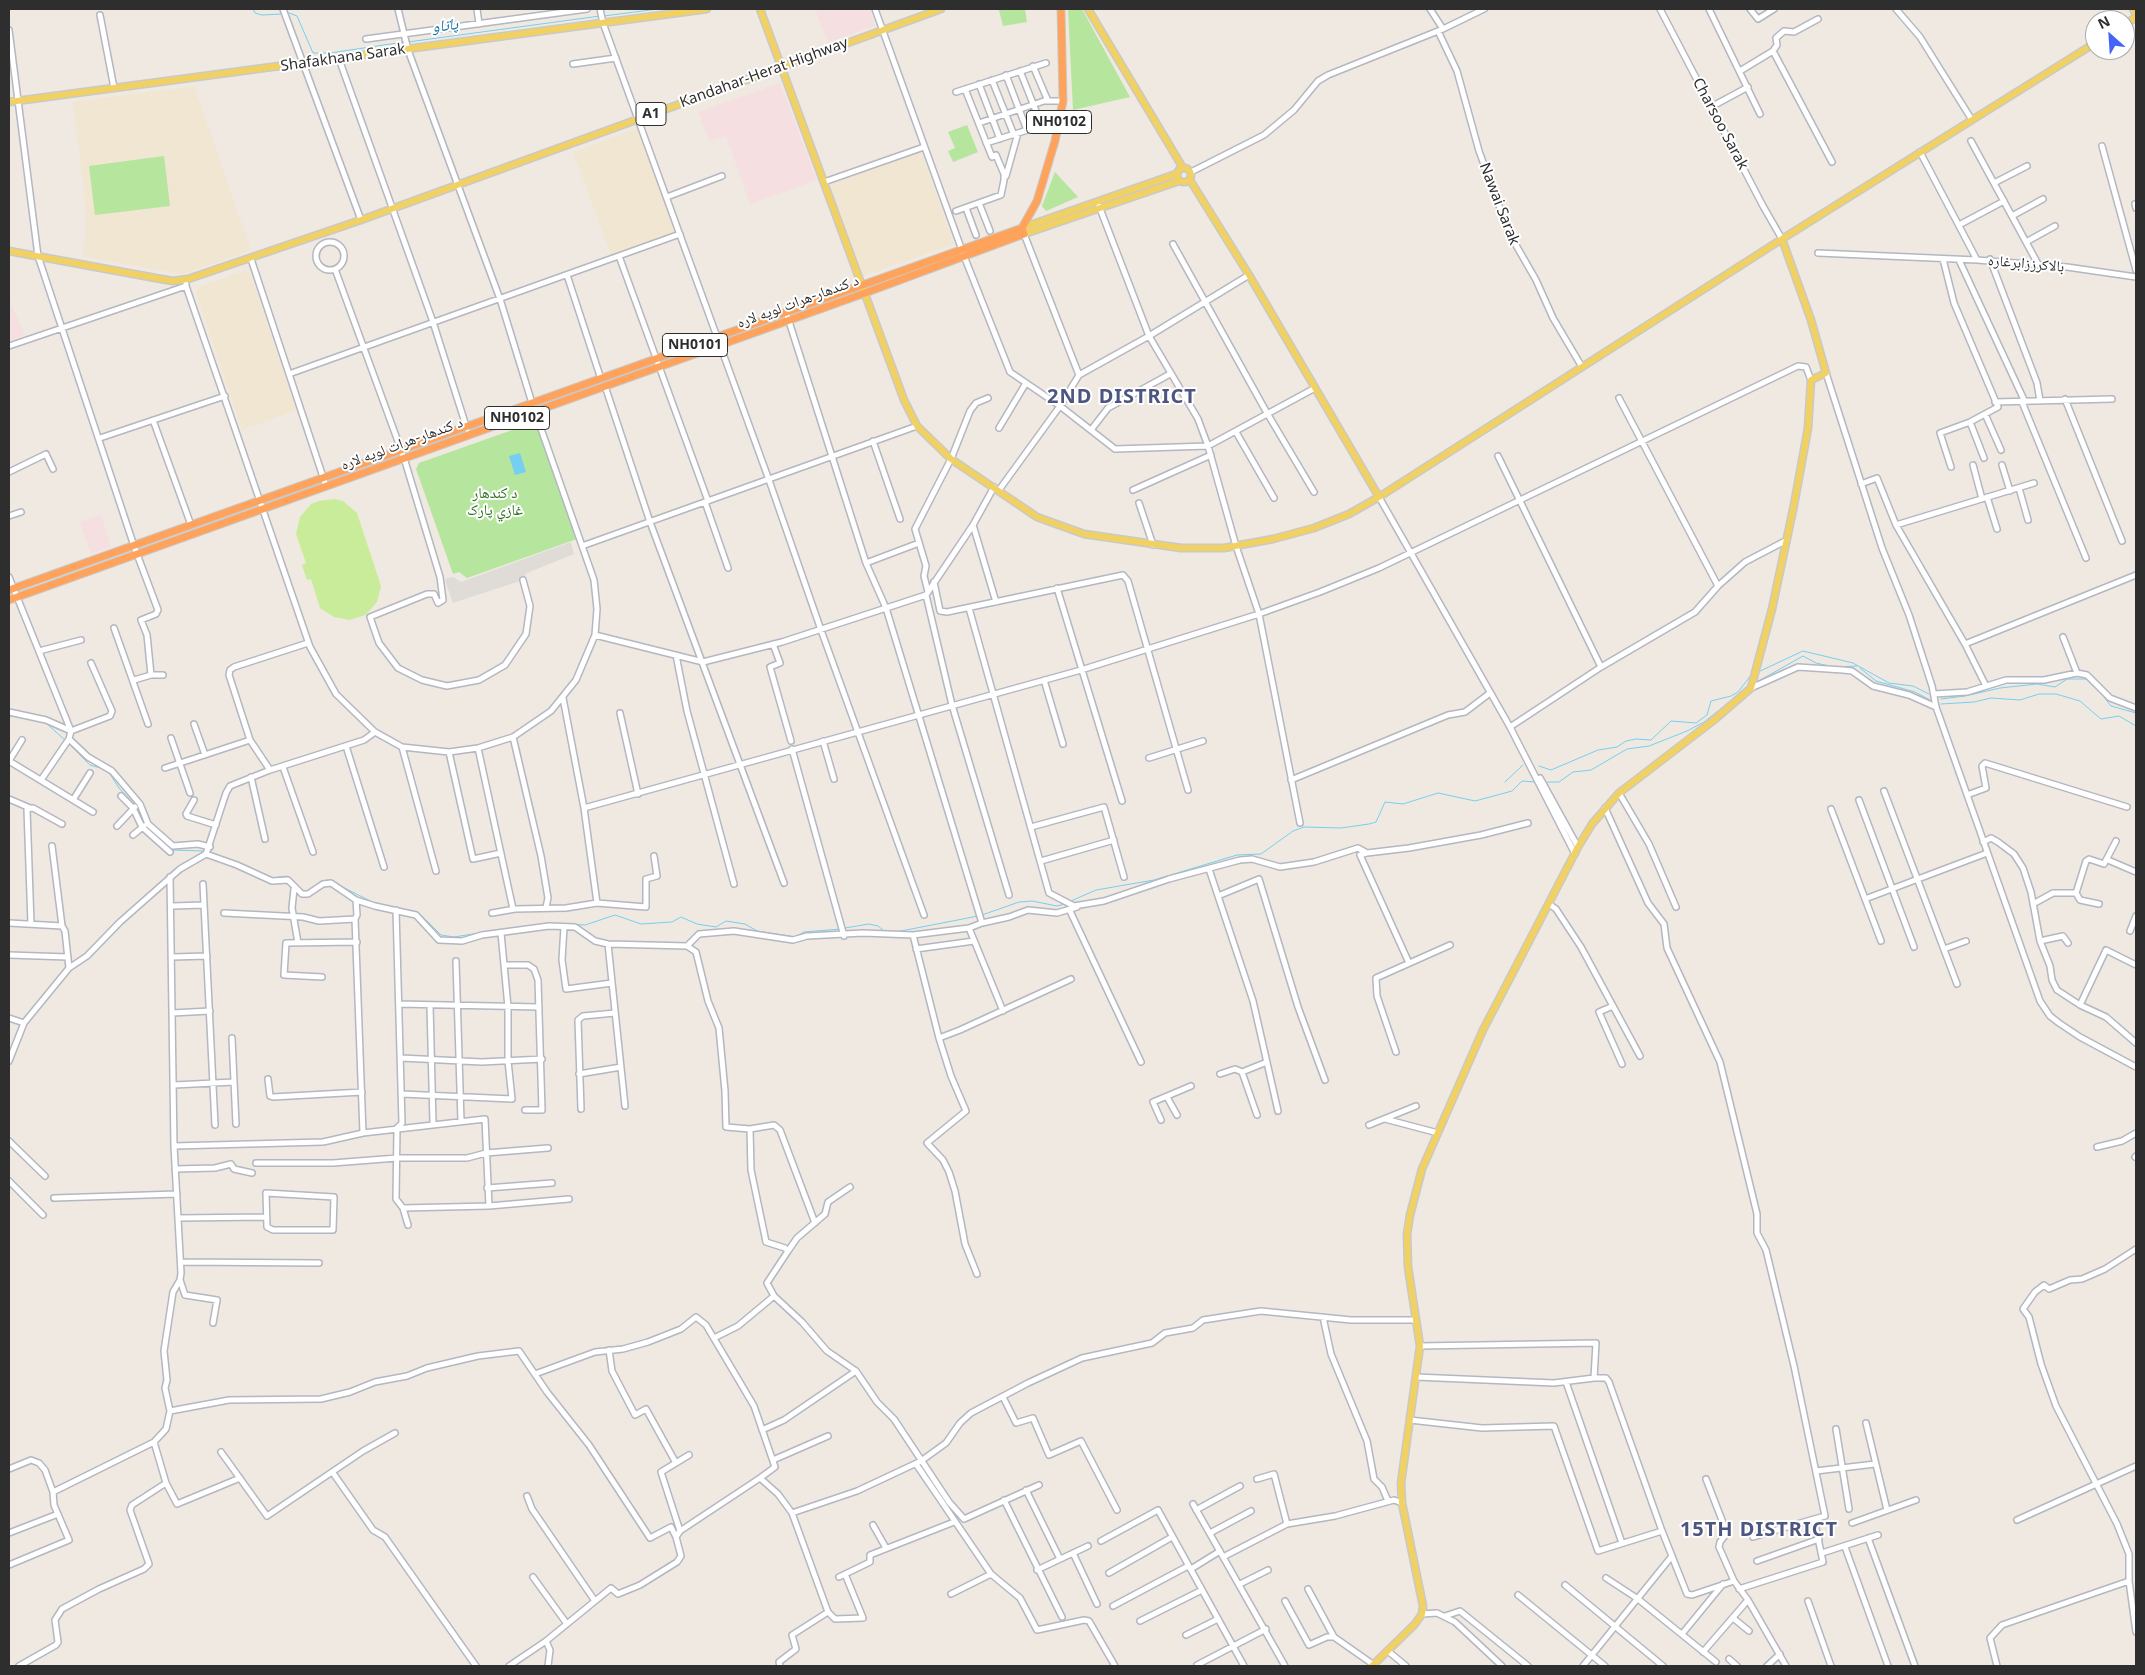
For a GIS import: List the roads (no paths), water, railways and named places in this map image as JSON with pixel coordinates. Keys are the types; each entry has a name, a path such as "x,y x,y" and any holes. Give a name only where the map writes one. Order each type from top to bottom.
{"highway":[{"name":"NH0102","path":"1023,231 1037,201 1055,141 1063,101 1060,9"},
{"name":"د کندهار-هرات لويه لاره","path":"9,600 605,386 658,363 787,316 862,286 1023,231"},
{"name":"د کندهار-هرات لويه لاره","path":"787,316 865,293 963,253"},
{"name":"د کندهار-هرات لويه لاره","path":"11,590 466,426 603,378 658,363"}],"main road":[{"name":"Shafakhana Sarak","path":"9,102 339,59 406,41 601,15 707,9"},
{"path":"760,9 904,400 917,426 951,459 1037,517 1084,534 1153,546 1182,548 1236,546 1273,539 1314,528 1349,514 1379,497 1782,239 2085,49"},
{"name":"Kandahar-Herat Highway","path":"9,251 186,283 941,9"},
{"path":"1088,9 1183,168 1190,176 1379,497"},
{"path":"2133,9 2136,16"},
{"path":"1178,178 1183,168"},
{"path":"1023,231 1178,178 1186,182 1190,176"},
{"path":"1373,1666 1422,1614 1420,1588 1402,1503 1401,1483 1420,1346 1408,1267 1407,1234 1422,1170 1483,1030 1578,847 1605,808 1619,793 1752,687 1787,540 1808,428 1811,380 1826,373 1782,239"}],"street":[{"path":"283,9 361,220"},
{"path":"9,346 186,283 308,643 336,694 375,732 402,747 449,752 478,748 513,737 551,711 576,680 595,635 597,609 594,580 532,403 500,298 456,186 406,41 398,9"},
{"path":"478,9 479,24"},
{"path":"366,39 406,41 479,24 543,12 587,9"},
{"path":"876,9 924,147 1007,368 1115,449 1208,446 1315,388"},
{"name":"Nawai Sarak","path":"1430,9 1457,71 1479,151 1509,233 1536,280 1553,318 1582,367"},
{"path":"1190,176 1264,135 1294,110 1318,82 1328,74 1440,30 1484,9"},
{"name":"Charsoo Sarak","path":"1660,9 1782,239"},
{"path":"1710,9 1760,114"},
{"path":"1750,9 1758,19 1774,9"},
{"path":"1896,9 1920,37 1972,120"},
{"path":"100,15 114,88"},
{"path":"601,15 924,915"},
{"path":"1740,71 1773,51 1776,45 1776,38 1784,32 1794,32 1818,19"},
{"path":"9,30 38,256 63,326 134,546 158,610 156,614 141,620 147,635 151,675"},
{"path":"1773,51 1832,162"},
{"path":"573,64 616,58"},
{"path":"339,59 434,322 469,435"},
{"path":"956,92 1046,62"},
{"path":"1033,66 1048,101"},
{"path":"1020,71 1042,126"},
{"path":"1006,75 1027,130"},
{"path":"992,80 1005,114 1016,134 1006,176"},
{"path":"979,84 1000,139"},
{"path":"1711,107 1748,87"},
{"path":"956,211 1001,195 1004,180 1004,174 996,155 992,157 965,89"},
{"path":"978,124 1032,105 1048,101 1063,101"},
{"path":"986,143 1050,123"},
{"path":"1971,141 2038,264"},
{"path":"2102,146 2136,270"},
{"path":"824,182 924,147"},
{"name":"بالاکرززابرغاره","path":"1920,152 1977,260 2038,264 2136,278"},
{"path":"1994,182 2027,166"},
{"path":"667,197 722,176"},
{"path":"2012,216 2043,199"},
{"path":"1959,225 2004,201"},
{"path":"979,203 990,231"},
{"path":"1099,204 1149,336 1198,420 1211,455 1236,546 1259,614 1300,823"},
{"path":"966,208 976,235"},
{"path":"2026,242 2055,226"},
{"path":"1023,231 1079,375"},
{"path":"321,234 324,243"},
{"path":"288,374 680,234"},
{"path":"324,243 334,243 344,253 342,263 335,269 322,268 316,261 318,249 324,243"},
{"path":"1173,244 1204,303 1314,492"},
{"path":"1818,253 1977,260"},
{"path":"619,256 658,363 728,568"},
{"path":"251,259 326,486"},
{"path":"1943,260 1954,303 1998,408 1970,422 1940,433 1951,467"},
{"path":"1960,260 2024,402 2086,558"},
{"path":"1990,260 2037,383 2040,401"},
{"path":"335,269 404,458 440,577 443,600 438,603 434,594 427,594 370,617 378,643 398,668 422,680 448,686 478,680 506,665 526,634 530,606 523,580"},
{"path":"567,275 603,378"},
{"path":"595,635 703,662 821,630 927,594 996,488 1060,406 1079,375 1149,336 1249,275"},
{"path":"787,316 866,563 886,608 982,923"},
{"path":"584,808 823,740 1081,670 1259,614 1320,592 1411,553 1798,366 1806,367 1811,380"},
{"path":"1826,373 1882,548 1909,615 1934,694 1936,707 2040,1001 2050,1016 2080,1037 2136,1067"},
{"path":"1091,430 1108,408 1170,374"},
{"path":"999,428 1026,383"},
{"path":"605,386 650,522 784,882"},
{"path":"100,438 225,396"},
{"path":"988,398 976,403 970,411 951,459 916,526 915,533 926,566 924,576 927,594 952,705 1009,895"},
{"path":"1619,398 1718,586"},
{"path":"2065,399 2122,541"},
{"path":"1996,402 2112,399"},
{"path":"1985,414 2001,450"},
{"path":"153,420 191,525"},
{"path":"1970,422 1984,458"},
{"path":"582,546 917,426"},
{"path":"1236,432 1274,498"},
{"path":"873,441 900,520"},
{"path":"9,472 46,454 53,468"},
{"path":"1133,490 1211,455"},
{"path":"1498,456 1601,667"},
{"path":"1973,465 1997,529"},
{"path":"2002,465 2010,490"},
{"path":"1862,484 1877,478 1896,525 1965,644 1986,686"},
{"path":"1896,525 2034,483"},
{"path":"2019,488 2028,520"},
{"path":"1379,497 1510,727 1575,854"},
{"path":"1139,503 1153,546"},
{"path":"9,516 21,512"},
{"path":"973,525 996,602"},
{"path":"1510,727 1601,667 1695,612 1718,586 1745,562 1787,540"},
{"path":"866,563 919,544"},
{"path":"934,582 940,611 968,608 1123,575 1128,581 1188,790"},
{"path":"1965,644 2136,575"},
{"path":"9,577 11,590 17,597 71,732 67,742 41,780"},
{"path":"1057,588 1122,801"},
{"path":"968,608 1049,893 1075,906"},
{"path":"114,628 148,724"},
{"path":"2063,637 2077,673"},
{"path":"39,650 81,640"},
{"path":"270,770 250,740 229,675 230,670 234,667 308,643"},
{"path":"773,644 780,663 770,667 791,741"},
{"path":"676,654 687,711 703,775 734,884"},
{"path":"9,712 54,722 64,730 71,732 112,714 90,663"},
{"path":"1752,687 1798,667 1843,670 1852,671 1873,686 1909,695 1936,707"},
{"path":"1934,694 1967,692 2006,680 2054,679 2077,673 2087,676 2110,698 2136,708"},
{"path":"134,680 151,675 164,675"},
{"path":"1044,680 1063,744"},
{"path":"1291,780 1448,715 1465,712 1490,693"},
{"path":"563,698 584,808 597,903"},
{"path":"620,713 638,794"},
{"path":"194,724 205,755"},
{"path":"9,1061 24,1023 69,968 87,956 120,922 170,877 208,851 226,792 230,786 270,770 364,740 375,732"},
{"path":"513,737 541,856 548,898 546,907"},
{"path":"171,738 190,792"},
{"path":"22,740 9,761 93,812"},
{"path":"165,768 250,740"},
{"path":"823,740 834,779"},
{"path":"1149,758 1203,741"},
{"path":"67,742 112,771 140,804 148,824 173,846 198,844 208,851 272,881 288,880 294,889 302,894 308,894 322,884 331,884 356,900 416,915 439,940 462,941 482,935 549,926 564,926 575,927 595,941 608,944 687,946 696,952 708,1001 719,1028 725,1091 726,1127 750,1128 774,1125 780,1130 815,1223"},
{"path":"346,746 384,867"},
{"path":"402,747 436,871"},
{"path":"478,748 513,909"},
{"path":"792,749 843,931"},
{"path":"449,752 473,859 501,853"},
{"path":"1525,755 1578,847"},
{"path":"1967,795 1986,788 1982,766 1985,763 2127,807"},
{"path":"283,767 312,852"},
{"path":"73,800 90,773"},
{"path":"251,777 265,839"},
{"path":"1884,791 1957,984"},
{"path":"1619,793 1649,844 1676,907"},
{"path":"121,796 133,808 142,827 170,852"},
{"path":"9,798 62,824"},
{"path":"194,800 186,814 187,816 216,825"},
{"path":"1859,800 1914,947"},
{"path":"116,826 133,808 140,804"},
{"path":"1031,826 1104,807 1124,877"},
{"path":"30,924 28,809 31,808"},
{"path":"1605,808 1648,903 1664,924 1667,948 1720,1062 1757,1214 1757,1233 1766,1250 1816,1471 1825,1516 1753,1537"},
{"path":"1831,809 1881,941"},
{"path":"1409,963 1360,855 1481,835 1528,823"},
{"path":"133,835 148,824"},
{"path":"1983,842 1991,838 2014,854 2023,868 2033,904 2040,941 2057,990 2080,1005 2106,1017 2136,1043"},
{"path":"1040,861 1114,840"},
{"path":"2099,904 2080,900 2076,893 2087,859 2103,864 2108,860 2116,841"},
{"path":"52,846 62,926 66,931 69,968"},
{"path":"687,946 699,934 734,931 793,940 843,931 913,935 969,928 982,923 1009,918 1028,910 1057,913 1070,911 1075,906 1087,902 1104,901 1169,879 1252,859 1280,867 1314,862 1358,848 1367,853"},
{"path":"1865,899 1987,853"},
{"path":"492,913 513,909 566,908 597,903 646,907 646,879 657,876 654,856"},
{"path":"2108,860 2136,872"},
{"path":"1209,869 1253,1001 1278,1111"},
{"path":"170,877 172,906 174,1146 181,1262 180,1280 185,1295 217,1300 213,1323"},
{"path":"1218,896 1259,879 1298,1007 1325,1080"},
{"path":"203,884 215,1125"},
{"path":"294,889 292,908 296,918 298,943"},
{"path":"2033,904 2053,893 2076,893"},
{"path":"356,900 357,915 354,918 357,942 363,1132"},
{"path":"1549,904 1556,909 1581,947 1640,1056"},
{"path":"172,906 204,905"},
{"path":"396,910 402,1094 402,1123 397,1128 396,1199 404,1208 408,1225"},
{"path":"1070,911 1141,1062"},
{"path":"224,913 303,917 319,921 354,918"},
{"path":"2130,930 2136,916"},
{"path":"9,923 62,926"},
{"path":"564,926 562,960 566,989 612,983"},
{"path":"969,928 1003,1011"},
{"path":"402,1094 512,1098 508,1061 508,1007 505,965 500,934"},
{"path":"913,935 939,1038 951,1076 966,1111 927,1143 943,1160 949,1172 955,1191 965,1244 978,1274"},
{"path":"2040,941 2063,936 2068,943"},
{"path":"916,949 974,941"},
{"path":"1944,949 1966,941"},
{"path":"322,977 284,974 286,944 357,942"},
{"path":"608,944 625,1106"},
{"path":"1396,1052 1377,996 1376,978 1450,945"},
{"path":"2080,1005 2106,950 2136,965"},
{"path":"9,955 68,957"},
{"path":"172,957 207,956"},
{"path":"456,961 460,1121"},
{"path":"505,965 528,965 534,969 538,980 542,1059 542,1110 526,1110"},
{"path":"939,1038 1071,979"},
{"path":"399,1004 539,1007"},
{"path":"430,1005 432,1124"},
{"path":"1613,1006 1599,1012 1622,1064"},
{"path":"172,1013 210,1011"},
{"path":"581,1109 578,1020 583,1016 615,1013"},
{"path":"9,1018 24,1023"},
{"path":"232,1038 236,1124"},
{"path":"401,1058 508,1061 542,1059"},
{"path":"1220,1074 1235,1069 1242,1072 1267,1062"},
{"path":"579,1074 621,1067"},
{"path":"1242,1072 1257,1116"},
{"path":"268,1079 270,1096 273,1097 362,1092"},
{"path":"174,1085 234,1082"},
{"path":"1161,1120 1152,1103 1191,1086"},
{"path":"1167,1096 1177,1115"},
{"path":"1369,1125 1416,1106"},
{"path":"1385,1118 1438,1133"},
{"path":"174,1146 323,1142 363,1132 485,1119 489,1206"},
{"path":"750,1128 751,1170 764,1237 766,1242 788,1251"},
{"path":"2097,1146 2122,1141 2136,1133"},
{"path":"9,1140 45,1176"},
{"path":"256,1163 333,1163 397,1158 467,1158 486,1153 548,1148"},
{"path":"175,1168 215,1168 231,1164 234,1169 252,1173"},
{"path":"9,1181 43,1215"},
{"path":"487,1188 552,1183"},
{"path":"850,1187 828,1202 824,1214 798,1238 788,1251 767,1283 774,1296 802,1322 827,1351 856,1371 877,1402 894,1419 954,1522 991,1574 1020,1598 1038,1631 1084,1620 1089,1621 1115,1666"},
{"path":"266,1193 326,1196 334,1197 335,1201 334,1230 273,1230 267,1228 266,1216 266,1193"},
{"path":"54,1198 177,1194"},
{"path":"404,1208 489,1206 569,1199"},
{"path":"178,1218 266,1216"},
{"path":"2136,1249 2105,1269 2082,1279 2070,1280 2049,1289 2044,1285 2023,1309 2028,1317 2041,1364 2056,1406 2118,1524 2129,1554 2128,1581 2136,1632"},
{"path":"181,1262 318,1262"},
{"path":"53,1492 154,1442 166,1429 170,1412 165,1388 167,1380 164,1351 173,1292 180,1280"},
{"path":"714,1338 738,1326 774,1296"},
{"path":"792,1513 857,1491 919,1463 946,1443 960,1423 971,1413 1082,1358 1152,1343 1165,1333 1193,1328 1203,1320 1261,1311 1351,1320 1416,1320"},
{"path":"535,1374 595,1352 623,1350 648,1342 681,1329 696,1317 706,1324 754,1406 775,1467 680,1531 676,1537"},
{"path":"1323,1317 1331,1354 1367,1441 1374,1479 1382,1487 1388,1501"},
{"path":"1420,1346 1596,1343 1594,1378"},
{"path":"609,1350 612,1370 635,1416 646,1409 676,1463"},
{"path":"170,1412 228,1400 320,1399 350,1392 375,1382 407,1376 427,1368 478,1356 519,1351 589,1445 650,1538 671,1527 681,1556 677,1562 640,1586 618,1594 611,1588 546,1641 509,1666"},
{"path":"762,1430 784,1420 856,1371"},
{"path":"1416,1377 1566,1382 1606,1378 1662,1531 1689,1596 1734,1581"},
{"path":"1566,1382 1622,1543"},
{"path":"1002,1397 1017,1424 1033,1418 1049,1455 1081,1441 1117,1510"},
{"path":"1410,1420 1482,1428 1554,1426 1598,1551 1662,1531"},
{"path":"1866,1423 1887,1510"},
{"path":"1836,1429 1848,1509"},
{"path":"221,1452 267,1516 395,1433"},
{"path":"772,1460 828,1436"},
{"path":"154,1442 166,1483 177,1504 240,1478"},
{"path":"680,1531 661,1472 689,1455"},
{"path":"9,1469 31,1460 39,1462 45,1470 68,1540 9,1566"},
{"path":"919,1463 964,1519 1039,1485"},
{"path":"1816,1471 1875,1464"},
{"path":"2016,1520 2136,1466"},
{"path":"333,1473 373,1530 384,1537 476,1666"},
{"path":"1257,1479 1274,1474 1287,1524"},
{"path":"760,1478 778,1494 792,1513 828,1612 835,1620 863,1618 845,1574"},
{"path":"1706,1479 1727,1533 1720,1542 1719,1547 1734,1581 1748,1600 1786,1666"},
{"path":"19,1666 56,1645 58,1642 54,1620 62,1609 99,1589 144,1569 149,1564 130,1510 132,1505 166,1483"},
{"path":"1196,1510 1240,1486"},
{"path":"1026,1490 1060,1559"},
{"path":"527,1496 532,1509 596,1601"},
{"path":"1004,1500 1037,1570 1062,1617"},
{"path":"1223,1557 1287,1524 1335,1516 1388,1501 1394,1500 1402,1503"},
{"path":"1852,1523 1916,1500"},
{"path":"1193,1504 1266,1629 1285,1666"},
{"path":"1101,1541 1157,1510 1244,1666"},
{"path":"1210,1533 1251,1511"},
{"path":"9,1533 58,1514"},
{"path":"1739,1589 1823,1562 1814,1519"},
{"path":"839,1577 870,1562 870,1555 954,1522"},
{"path":"873,1525 886,1548"},
{"path":"1822,1553 1878,1535"},
{"path":"1109,1573 1172,1537"},
{"path":"1868,1538 1915,1666"},
{"path":"1757,1561 1819,1539"},
{"path":"1037,1570 1088,1546"},
{"path":"1845,1547 1888,1666"},
{"path":"1112,1606 1190,1568 1220,1551"},
{"path":"1073,1553 1097,1604"},
{"path":"1583,1666 1672,1556"},
{"path":"1240,1584 1268,1570"},
{"path":"952,1594 991,1574"},
{"path":"533,1577 567,1624"},
{"path":"1606,1578 1638,1599 1716,1662"},
{"path":"1996,1666 1990,1638 2002,1625 2128,1581"},
{"path":"1682,1634 1723,1584"},
{"path":"1565,1585 1663,1666"},
{"path":"1140,1621 1202,1590"},
{"path":"1308,1590 1334,1637 1373,1666"},
{"path":"1518,1595 1605,1666"},
{"path":"1703,1652 1748,1600"},
{"path":"1285,1601 1308,1645 1327,1637 1334,1637"},
{"path":"1808,1601 1831,1666"},
{"path":"1446,1616 1460,1611 1528,1666"},
{"path":"780,1666 779,1662 796,1649 792,1635 828,1612"},
{"path":"1422,1614 1438,1612 1446,1616 1455,1622 1502,1666"},
{"path":"1732,1618 1749,1631"},
{"path":"1186,1635 1218,1619"},
{"path":"1197,1665 1266,1629"},
{"path":"546,1641 550,1650 548,1666"},
{"path":"1388,1651 1406,1666"},
{"path":"1767,1666 1780,1654"},
{"path":"1729,1660 1737,1666"}],"water":[{"path":"520,453 526,472 515,475 509,456"}],"waterway":[{"name":"پاتاو","path":"56,9 89,9"},
{"name":"پاتاو","path":"253,9 255,13 262,15 281,14"},
{"name":"پاتاو","path":"604,16 658,9"},
{"name":"پاتاو","path":"289,13 297,16 313,53 330,53 404,42"},
{"name":"پاتاو","path":"408,42 600,16"},
{"path":"1758,672 1803,651 1853,663 1889,683 1913,686 1929,694"},
{"path":"1755,683 1803,656 1816,663 1829,666"},
{"path":"1836,667 1857,666"},
{"path":"1860,668 1876,681 1915,692 1930,700"},
{"path":"1539,766 1551,770 1598,750 1617,747 1626,741 1636,739 1651,740 1671,721 1696,723 1707,715 1711,701 1731,696 1738,692 1752,674"},
{"path":"1941,699 2000,688 2037,684 2055,687 2067,679 2086,679 2111,706 2136,713"},
{"path":"1547,782 1559,782 1573,772 1591,770 1627,749 1649,746 1687,731 1704,722 1742,692"},
{"path":"1941,704 1974,702 1991,698 2020,700 2039,694 2056,694 2080,701 2101,719 2119,716 2136,726"},
{"path":"9,716 15,716"},
{"path":"46,723 65,740"},
{"path":"68,743 90,765 104,769"},
{"path":"1505,782 1523,765"},
{"path":"108,771 119,788 135,805"},
{"path":"1071,901 1096,890 1154,880 1237,855 1261,854 1293,831 1304,827 1341,828 1376,822 1385,802 1403,804 1438,793 1475,801 1512,791 1522,781 1535,782"},
{"path":"138,808 143,817"},
{"path":"146,826 172,850 204,851"},
{"path":"229,860 251,868"},
{"path":"272,878 287,876 295,883"},
{"path":"313,888 321,881 329,880 376,904 418,912 441,935 454,937 492,931"},
{"path":"982,915 1019,902 1032,901 1057,906 1065,904"},
{"path":"526,927 549,923 585,925 615,915 641,924 672,922 681,917 697,924 716,927 726,921 745,924 757,931 795,937 804,932 841,929"},
{"path":"896,932 978,916"},
{"path":"845,928 869,924 878,926 884,931"}],"district":[{"name":"2ND DISTRICT","path":"1122,397"},
{"name":"15TH DISTRICT","path":"1759,1530"}],"park label":[{"name":"د کندهار غازي پارک","path":"495,502"}]}
